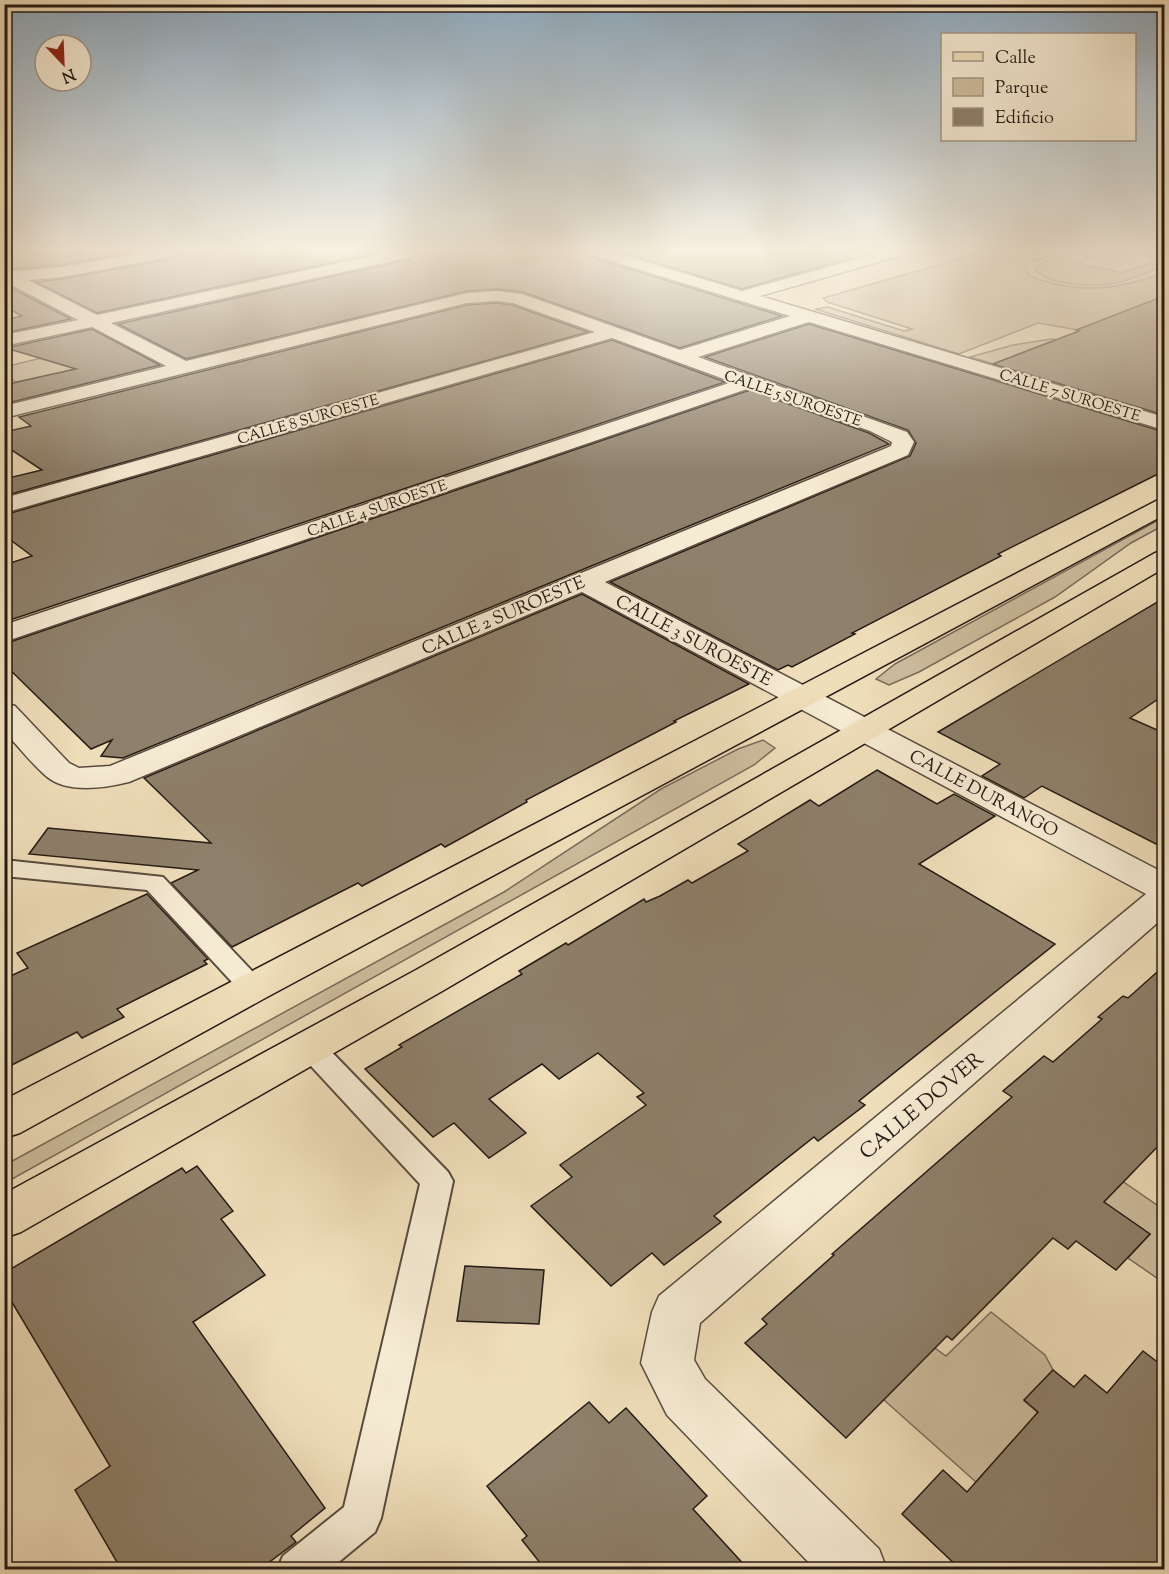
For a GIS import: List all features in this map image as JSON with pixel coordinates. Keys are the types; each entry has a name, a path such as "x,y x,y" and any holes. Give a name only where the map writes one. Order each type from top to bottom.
{"main road":[{"path":"4,1121 1164,506"},
{"path":"4,1218 440,974 1164,558"}],"street":[{"path":"4,341 74,325"},
{"path":"102,325 183,368"},
{"name":"CALLE 5 SUROESTE","path":"183,368 356,325"},
{"name":"CALLE 5 SUROESTE","path":"590,325 892,433 903,442 903,446"},
{"path":"678,357 779,325"},
{"name":"CALLE 7 SUROESTE","path":"840,325 1164,424"},
{"name":"CALLE 8 SUROESTE","path":"4,506 611,333"},
{"path":"4,412 183,368"},
{"name":"CALLE 4 SUROESTE","path":"4,633 750,382"},
{"name":"CALLE 2 SUROESTE","path":"4,712 66,776 100,778 117,775 892,454 903,446"},
{"name":"CALLE 3 SUROESTE","path":"584,582 804,698"},
{"name":"CALLE DURANGO","path":"804,698 1164,888"},
{"name":"CALLE DOVER","path":"858,1569 686,1397 667,1363 677,1312 1164,898"}],"lane":[{"path":"4,868 154,883 253,987"},
{"path":"297,1569 361,1518 437,1181 309,1046"}],"green space":[{"path":"868,325 886,325 904,331 912,329 901,325 1032,325 959,354"},
{"path":"1052,325 1130,325 1078,330"},
{"path":"1051,339 1062,340 1055,343 1050,342 1017,355 1164,399 1164,415 970,357 1013,345"},
{"path":"79,349 75,369 16,382 5,375 4,367"},
{"path":"1164,517 1164,525 1131,543 1055,597 919,672 889,685 876,679 895,664"},
{"path":"763,740 775,748 754,765 5,1183 5,1165 504,892 661,789 738,749"},
{"path":"1118,1178 1164,1210 1164,1283 1128,1258 1150,1234 1097,1197"},
{"path":"991,1312 1045,1355 1053,1370 1024,1401 1067,1437 1013,1440 976,1482 884,1400 889,1315 946,1356"}],"building":[{"path":"4,325 40,325 4,333"},
{"path":"121,325 325,325 186,359"},
{"path":"385,325 570,325 588,332 4,496 4,479 42,470 4,445 4,432 31,426 19,417"},
{"path":"617,325 752,325 680,348"},
{"path":"804,325 814,325 1164,432 1164,471 998,554 1001,556 852,633 855,634 792,667 788,665 778,670 610,582 910,456 916,443 908,430 705,357"},
{"path":"1088,325 1164,325 1164,415 993,364 1079,331 1076,330"},
{"path":"92,329 160,365 4,404 4,385 76,369 6,348"},
{"path":"612,340 725,382 4,622 4,565 32,556 4,535 4,515"},
{"path":"750,390 869,433 889,444 123,758 101,756 112,740 91,749 4,664 4,644"},
{"path":"582,594 749,684 526,800 527,802 445,847 441,844 362,886 358,883 232,947 171,883 198,870 29,854 48,828 211,843 144,778"},
{"path":"1164,598 1164,695 1130,718 1164,733 1164,848 1042,786 1024,798 982,776 1000,764 938,732"},
{"path":"877,770 937,804 954,794 995,816 919,864 1055,944 859,1101 865,1105 818,1141 814,1137 714,1216 721,1222 664,1265 652,1253 611,1286 531,1206 572,1177 560,1165 646,1105 637,1097 644,1093 598,1053 559,1079 542,1064 489,1099 526,1133 489,1158 454,1123 433,1137 365,1069 402,1047 399,1045 522,974 519,971 566,943 568,945 644,899 646,902 660,896 688,880 692,883 748,851 738,844 810,800 819,806"},
{"path":"147,894 208,959 204,961 207,964 117,1009 124,1017 82,1038 77,1032 4,1069 4,979 28,968 17,953"},
{"path":"1164,966 1164,1140 1104,1202 1150,1234 1116,1270 1076,1241 1068,1249 1053,1238 952,1340 947,1336 846,1438 745,1343 767,1324 762,1319 834,1255 832,1254 1012,1097 1003,1091 1044,1056 1053,1062 1102,1019 1098,1017 1123,996 1128,998"},
{"path":"197,1166 233,1211 221,1219 265,1275 193,1322 325,1508 291,1536 296,1542 260,1569 121,1569 75,1490 110,1466 4,1289 4,1273 182,1168 186,1173"},
{"path":"465,1266 544,1270 539,1324 457,1321"},
{"path":"1143,1351 1164,1367 1164,1569 960,1569 902,1514 943,1470 967,1492 1038,1412 1024,1400 1053,1370 1074,1387 1085,1375 1107,1393"},
{"path":"589,1402 609,1423 626,1408 707,1496 693,1509 748,1569 545,1569 522,1540 527,1536 487,1486"}]}
